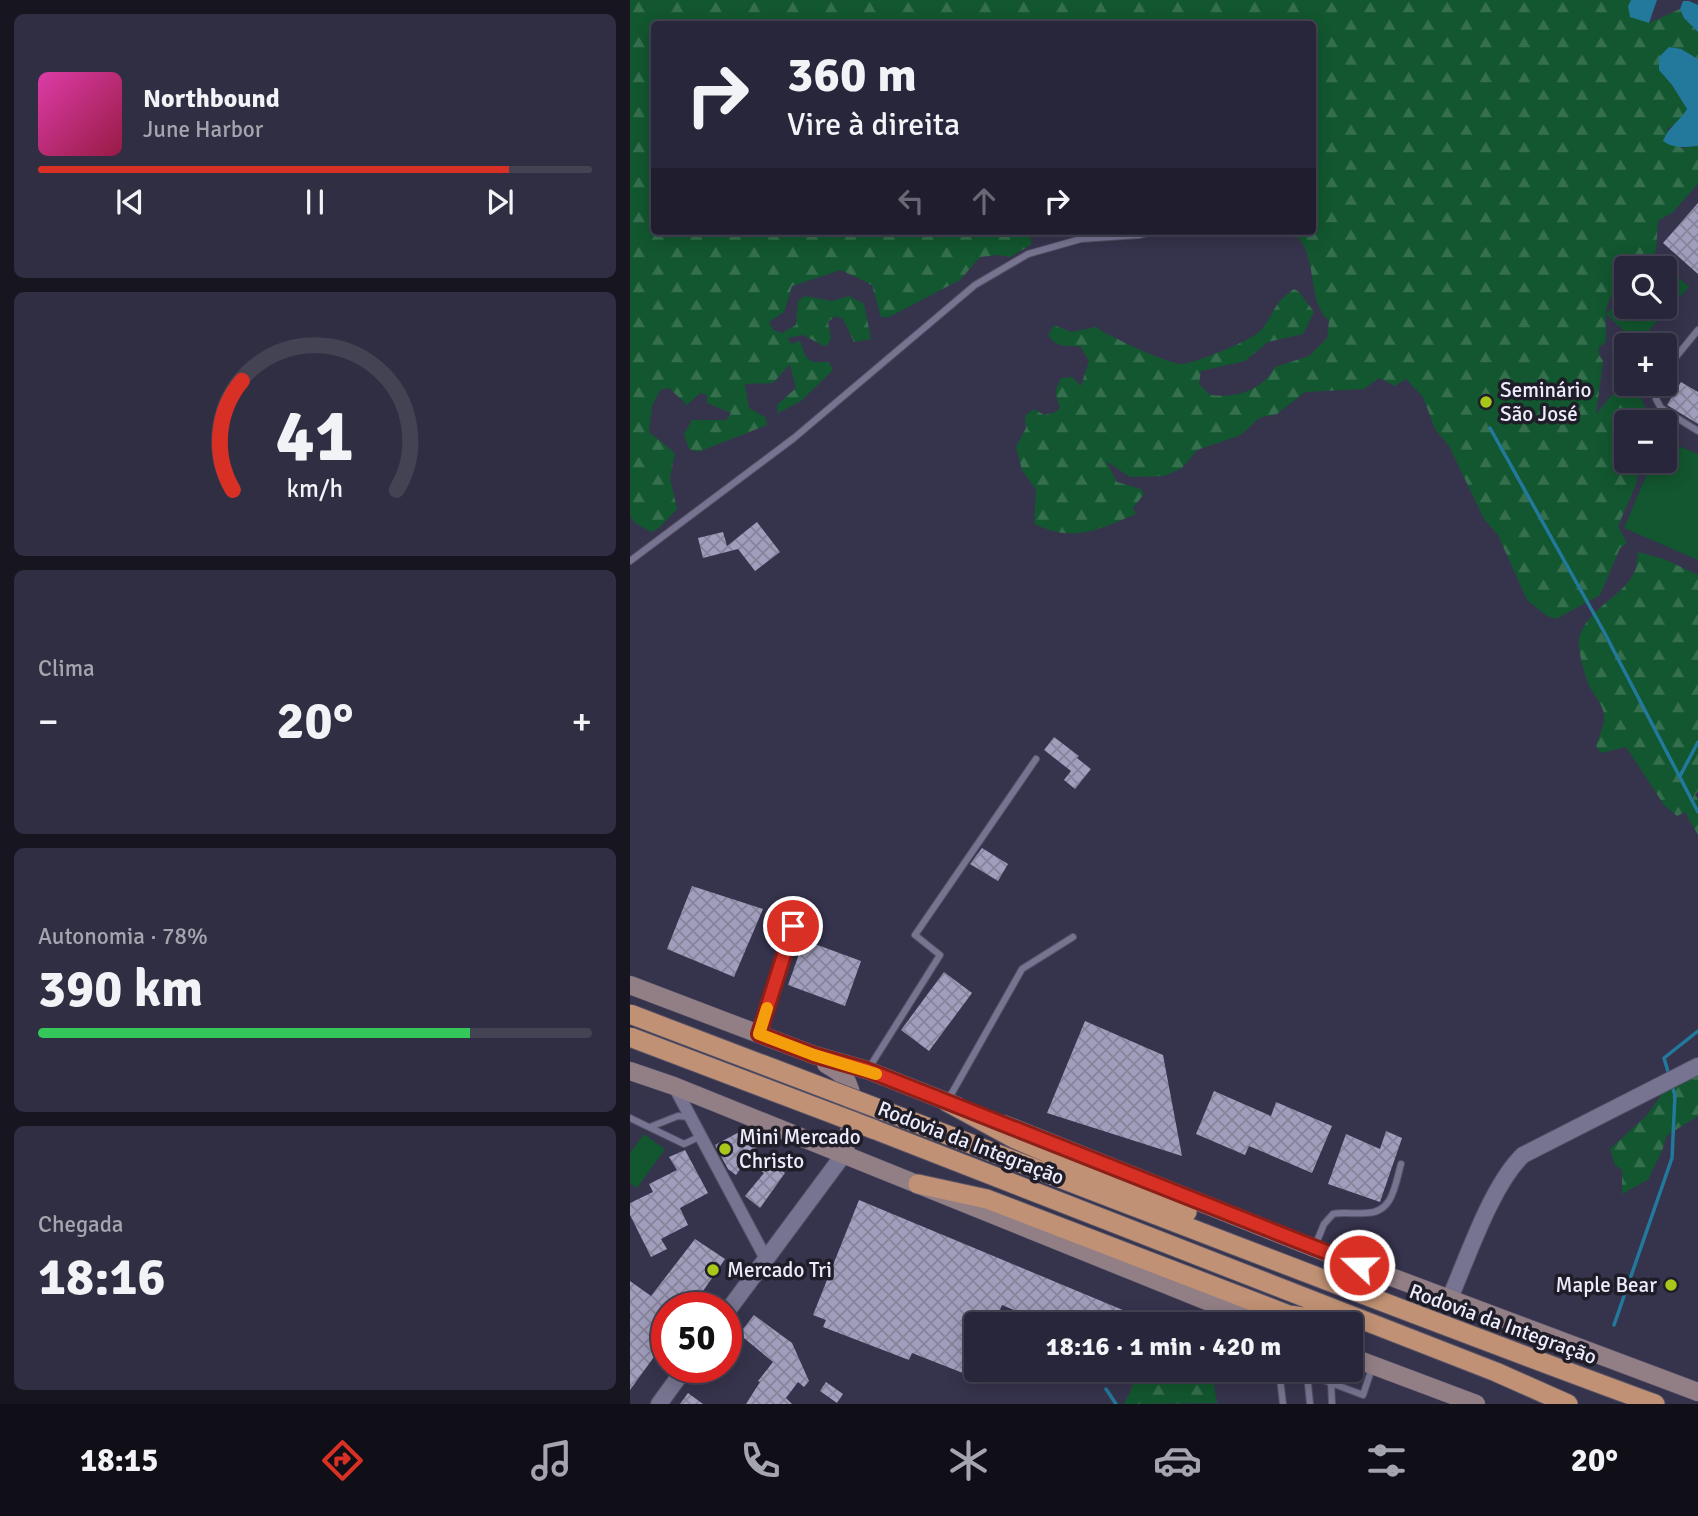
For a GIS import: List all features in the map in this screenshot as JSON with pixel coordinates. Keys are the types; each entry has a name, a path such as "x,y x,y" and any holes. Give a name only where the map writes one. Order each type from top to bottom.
{"highway":[{"name":"Rodovia da Integração","path":"630,1014 1391,1306 1656,1404"},
{"name":"Rodovia da Integração","path":"630,1037 1386,1328 1568,1404"},
{"path":"947,1102 1015,1139 1369,1290 1391,1306"},
{"path":"918,1184 987,1199 1289,1315 1386,1328"},
{"path":"1524,1384 1554,1404"}],"main road":[{"path":"630,985 814,1055 867,1070 1314,1248 1698,1392"},
{"path":"814,1055 844,1076 849,1090 853,1109 844,1154"},
{"path":"630,1071 674,1086 1234,1312"},
{"path":"1363,1361 1469,1403"}],"street":[{"path":"1449,1300 1500,1185 1511,1167 1523,1155 1698,1066"},
{"path":"674,1086 766,1259"},
{"path":"742,1292 844,1154"},
{"path":"659,1404 674,1383"}],"lane":[{"path":"630,561 794,438 975,285 1028,254 1082,239 1139,235"},
{"path":"1677,356 1698,330"},
{"path":"1657,396 1661,408 1698,431"},
{"path":"867,1070 940,955 915,935 1037,758"},
{"path":"759,1034 793,926"},
{"path":"947,1102 1022,969 1073,937"},
{"path":"650,1127 678,1116 691,1117"},
{"path":"630,1118 684,1144 701,1136"},
{"path":"1314,1248 1324,1224 1333,1213 1376,1213 1385,1207 1392,1198 1401,1164"},
{"path":"1332,1404 1331,1383 1363,1395 1373,1365"},
{"path":"1280,1382 1283,1404"},
{"path":"1308,1382 1310,1404"}],"green space":[{"name":"Seminário São José","path":"630,0 1631,0 1628,6 1649,23 1680,9 1684,18 1698,32 1698,59 1681,49 1659,70 1687,109 1679,122 1667,129 1681,148 1698,146 1698,184 1673,212 1658,221 1656,251 1652,256 1614,256 1614,293 1607,308 1606,342 1599,347 1599,355 1603,361 1596,414 1614,393 1614,396 1640,396 1645,407 1644,410 1614,410 1614,473 1637,473 1637,482 1618,526 1627,543 1620,548 1600,595 1556,619 1547,616 1527,600 1498,535 1484,519 1449,446 1435,429 1423,397 1406,379 1395,386 1379,378 1364,389 1305,392 1277,414 1259,418 1241,435 1197,450 1182,468 1164,476 1130,477 1106,461 1117,482 1141,489 1144,494 1133,508 1136,514 1086,532 1062,533 1034,524 1036,490 1022,470 1016,447 1026,428 1025,416 1034,409 1044,415 1056,412 1060,408 1055,392 1061,378 1072,377 1081,386 1089,361 1080,346 1062,345 1051,339 1048,335 1054,325 1071,332 1096,327 1137,348 1181,364 1222,351 1255,335 1282,300 1294,289 1299,292 1314,312 1303,334 1268,342 1245,361 1201,371 1199,384 1210,395 1219,396 1238,394 1255,387 1270,375 1275,367 1309,356 1327,338 1329,321 1317,300 1306,251 1295,235 1316,235 1316,21 651,21 651,235 1031,235 1031,245 1010,257 980,257 960,280 889,317 881,317 872,285 841,270 792,286 784,312 769,322 773,330 782,333 796,325 798,301 805,296 832,301 849,296 864,304 871,339 854,342 843,319 835,316 828,322 831,339 826,347 803,335 787,338 792,344 800,341 806,357 813,362 829,362 833,370 801,401 778,413 777,405 796,388 790,364 773,383 745,384 749,408 765,417 767,425 698,452 689,449 684,434 692,420 726,420 731,413 707,403 707,395 700,393 687,405 669,388 660,390 652,406 649,432 675,453 670,478 677,509 659,528 651,532 635,523 630,516"},
{"path":"1677,276 1689,287 1677,300"},
{"path":"1614,306 1614,319 1659,319 1646,333 1626,333 1606,314"},
{"path":"1677,445 1698,454 1698,560 1624,528 1647,473 1677,473"},
{"path":"1638,552 1664,559 1698,575 1698,791 1695,795 1698,799 1698,835 1685,812 1677,816 1664,805 1626,747 1601,753 1596,746 1604,714 1585,673 1579,639 1590,618 1631,578 1636,568"},
{"path":"1698,1070 1698,1116 1666,1136 1649,1179 1622,1194 1622,1170 1615,1165 1610,1149 1647,1115 1662,1094"},
{"path":"644,1134 665,1149 637,1188 630,1183 630,1153"},
{"path":"1134,1382 1214,1382 1217,1403 1124,1404"}],"water":[{"path":"1631,0 1657,0 1649,23 1630,17 1628,6"},
{"path":"1683,1 1698,5 1698,32 1684,18 1680,9"},
{"path":"1669,47 1681,49 1698,59 1698,146 1675,146 1663,141 1687,109 1659,70 1659,57"}],"building":[{"path":"1698,203 1698,274 1663,243"},
{"path":"1681,382 1698,392 1698,424 1667,405 1672,396 1677,396"},
{"path":"757,522 780,552 755,571 738,549 703,558 698,538 723,532 727,546"},
{"path":"1054,737 1091,769 1075,789 1064,780 1071,771 1044,750"},
{"path":"982,848 1008,864 998,881 970,864"},
{"path":"692,886 763,909 734,977 667,949"},
{"path":"804,940 861,961 845,1006 788,985"},
{"path":"944,972 972,993 929,1051 901,1030"},
{"path":"1085,1021 1163,1055 1182,1156 1047,1113"},
{"path":"1214,1091 1271,1116 1276,1102 1332,1126 1312,1173 1249,1146 1245,1155 1196,1134"},
{"path":"743,1130 759,1143 754,1150 785,1173 760,1208 745,1196 764,1173 746,1160 736,1175 728,1169 715,1145"},
{"path":"1386,1131 1402,1138 1380,1202 1328,1184 1346,1134 1380,1149"},
{"path":"685,1150 708,1193 680,1208 688,1225 661,1239 667,1249 651,1257 630,1215 630,1203 653,1192 649,1184 677,1170 669,1157"},
{"path":"859,1200 1128,1312 1018,1312 1002,1305 999,1312 964,1312 964,1373 912,1353 909,1360 823,1327 826,1320 813,1315"},
{"path":"695,1239 725,1259 702,1292 654,1292"},
{"path":"630,1281 651,1296 651,1361 630,1390"},
{"path":"754,1315 792,1343 809,1381 804,1387 798,1382 786,1398 792,1404 746,1404 760,1382 758,1381 773,1362 742,1336 742,1330"},
{"path":"826,1382 843,1394 837,1403 820,1391"},
{"path":"688,1393 703,1404 680,1404"}],"waterway":[{"path":"1490,428 1603,630 1698,812"},
{"path":"1680,776 1698,742"},
{"path":"1669,1075 1664,1058 1698,1031"},
{"path":"1614,1325 1672,1158 1675,1095 1672,1086"},
{"path":"1106,1389 1116,1404"}],"slow traffic":[{"path":"767,1008 759,1034 876,1074"}],"place":[{"name":"Seminário São José","path":"1486,402"},
{"name":"Mini Mercado Christo","path":"725,1149"},
{"name":"Mercado Tri","path":"713,1270"},
{"name":"Maple Bear","path":"1671,1285"}],"route":[{"path":"793,926 759,1034 814,1055 867,1070 1359,1265"}]}
